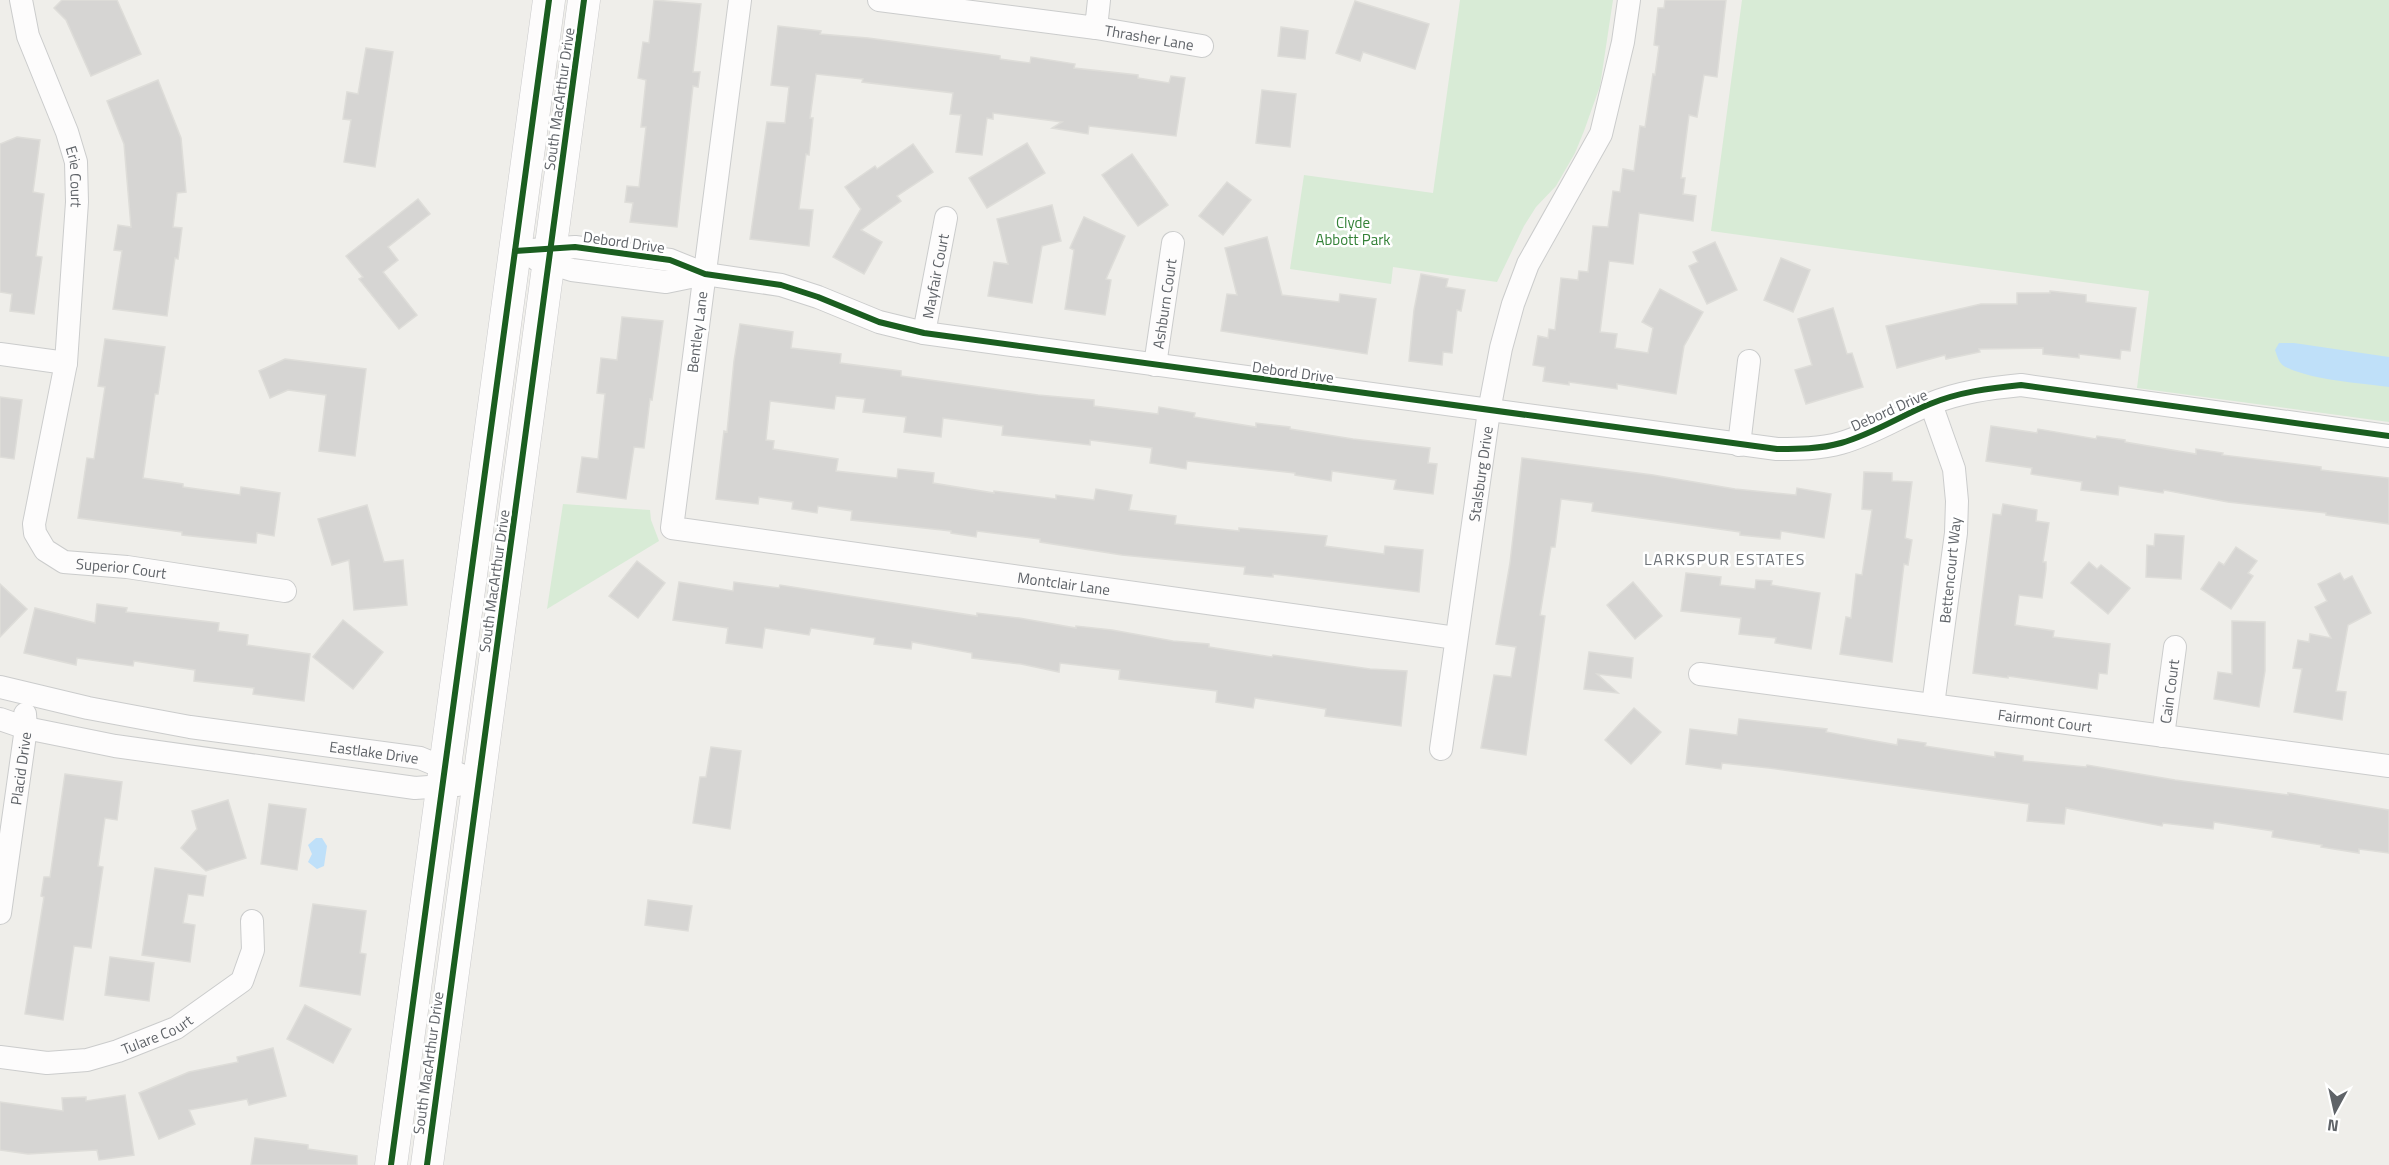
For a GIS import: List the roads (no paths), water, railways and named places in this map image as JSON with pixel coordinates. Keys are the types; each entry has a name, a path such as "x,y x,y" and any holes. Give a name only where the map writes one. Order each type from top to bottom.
{"main road":[{"name":"South MacArthur Drive","path":"392,1165 549,0"},
{"name":"South MacArthur Drive","path":"427,1165 584,0"}],"street":[{"name":"Erie Court","path":"21,0 28,36 67,132 76,162 77,202 66,363"},
{"name":"Bentley Lane","path":"672,528 740,0"},
{"name":"Thrasher Lane","path":"879,0 1096,28 1202,46"},
{"path":"1096,28 1099,0"},
{"name":"Stalsburg Drive","path":"1441,748 1489,411 1513,304 1528,264 1600,134 1623,42 1629,0"},
{"name":"Mayfair Court","path":"924,333 946,218"},
{"name":"Ashburn Court","path":"1155,365 1173,243"},
{"name":"Debord Drive","path":"515,251 550,255 572,270 666,282 705,274 781,285 818,297 879,322 924,333 1777,449 1806,449 1839,444 1868,434 1931,404 1992,388 2021,385 2389,436"},
{"path":"0,354 66,363"},
{"path":"1739,445 1749,361"},
{"name":"Superior Court","path":"66,363 34,524 35,533 45,550 64,562 127,567 285,591"},
{"name":"Bettencourt Way","path":"1931,404 1954,469 1957,501 1956,533 1934,705"},
{"name":"Montclair Lane","path":"672,528 1455,638"},
{"name":"Cain Court","path":"2163,736 2175,647"},
{"name":"Fairmont Court","path":"1700,674 2389,766"},
{"name":"Eastlake Drive","path":"0,687 24,694 190,727 420,758 444,777"},
{"name":"Placid Drive","path":"0,913 26,728 24,694"},
{"name":"Eastlake Drive","path":"0,719 26,728 105,744 415,788 444,777 478,782"},
{"name":"Tulare Court","path":"0,1057 47,1063 87,1060 118,1052 176,1028 243,981 253,950 252,921"}],"water":[{"path":"2279,343 2294,343 2389,357 2389,387 2323,378 2285,367 2275,350"},
{"path":"316,838 322,838 327,846 324,866 317,869 308,862 312,854 308,845"}],"district":[{"name":"LARKSPUR ESTATES","path":"1725,559"}],"park label":[{"name":"Clyde Abbott Park","path":"1353,230"}]}
